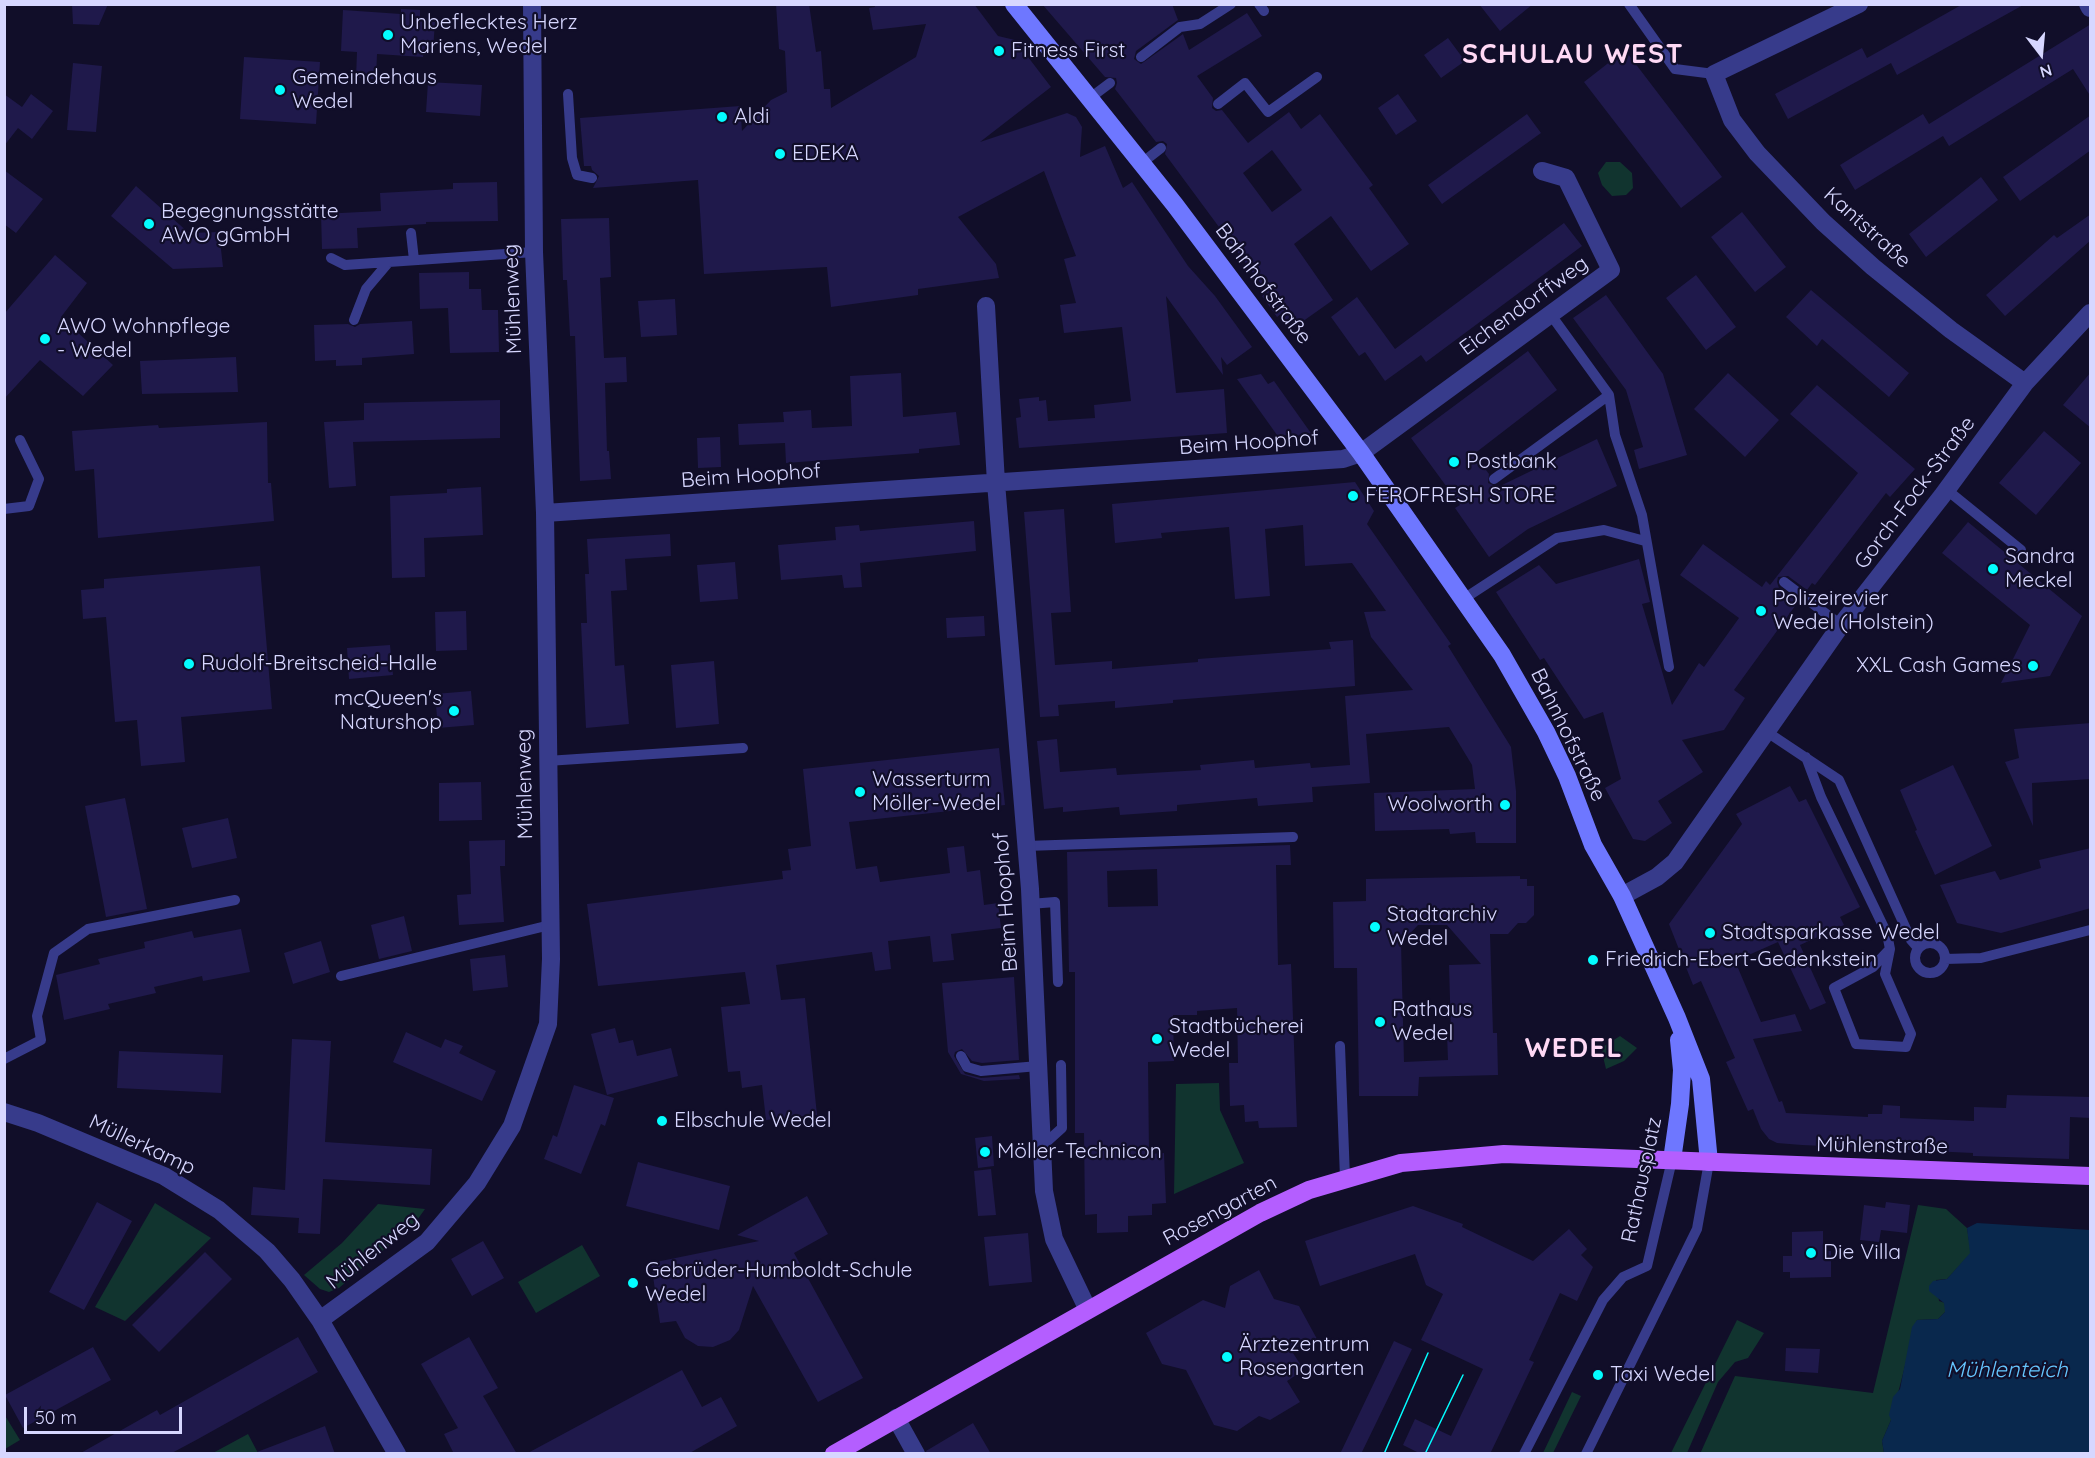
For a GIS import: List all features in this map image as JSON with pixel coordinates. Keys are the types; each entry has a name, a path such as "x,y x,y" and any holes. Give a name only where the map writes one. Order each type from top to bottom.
{"main road":[{"name":"Rosengarten","path":"834,1454 1260,1212 1309,1190 1401,1163 1462,1156 1504,1154 1672,1160"},
{"name":"Mühlenstraße","path":"1672,1160 2091,1176"}],"street":[{"name":"Mühlenweg","path":"397,1454 320,1320 427,1242 477,1183 512,1126 548,1024 550,925 545,513 534,252 532,4"},
{"name":"Bahnhofstraße","path":"1014,4 1143,162 1361,453 1465,598 1502,655 1546,732 1567,776 1593,845 1622,896"},
{"path":"1714,74 1858,4"},
{"path":"2088,4 2091,8"},
{"name":"Kantstraße","path":"1714,74 1732,120 1756,153 1823,222 1873,267 1951,330 2025,383"},
{"name":"Eichendorffweg","path":"1361,453 1611,270 1566,178 1542,171"},
{"name":"Beim Hoophof","path":"986,306 996,483 1030,904 1044,1191 1054,1239 1088,1310"},
{"name":"Gorch-Fock-Straße","path":"1622,896 1657,877 1675,862 1841,625 1947,490 2025,383 2091,313"},
{"name":"Beim Hoophof","path":"545,513 1343,459 1361,453"},
{"name":"Rathausplatz","path":"1622,896 1677,1018 1701,1079 1709,1162"},
{"name":"Rathausplatz","path":"1672,1160 1682,1070 1677,1018"},
{"name":"Müllerkamp","path":"4,1112 38,1123 164,1176 219,1210 267,1251 292,1280 320,1320"},
{"path":"896,1418 916,1454"}],"lane":[{"path":"1141,57 1180,27 1200,24 1231,4"},
{"path":"1629,4 1675,69 1714,74"},
{"path":"1218,104 1245,83 1268,112 1317,77"},
{"path":"1090,98 1110,83"},
{"path":"568,94 572,158 577,175 592,178"},
{"path":"1143,162 1161,148"},
{"path":"411,233 414,260"},
{"path":"331,258 345,265 534,252"},
{"path":"354,320 366,289 388,263"},
{"path":"1551,315 1609,395 1615,435 1642,514 1645,542 1656,583 1669,667"},
{"path":"1494,478 1609,395"},
{"path":"4,508 29,506 39,479 20,440"},
{"path":"1947,490 2021,550"},
{"path":"1465,598 1557,538 1604,530 1645,542"},
{"path":"1784,582 1841,625"},
{"path":"1767,732 1839,780 1911,940 1918,948"},
{"path":"547,761 743,748"},
{"path":"1806,758 1821,798 1887,934 1890,949 1885,974 1911,1034 1906,1047 1856,1044 1834,988 1873,967 1890,949"},
{"path":"1026,846 1293,837"},
{"path":"4,1059 41,1040 37,1016 54,953 88,929 235,900"},
{"path":"1030,904 1056,902 1058,982"},
{"path":"341,976 550,925"},
{"path":"1946,959 1981,958 2091,930"},
{"path":"1929,942 1936,944 1945,953 1946,959 1938,971 1924,972 1915,962 1918,948 1929,942"},
{"path":"1340,1046 1346,1178"},
{"path":"961,1056 967,1067 981,1071 1038,1066"},
{"path":"1042,1147 1062,1128 1060,1065"},
{"name":"Rathausplatz","path":"1524,1454 1603,1300 1623,1277 1647,1266 1672,1160"},
{"name":"Rathausplatz","path":"1586,1454 1697,1229 1709,1162"}],"green space":[{"path":"1606,162 1620,162 1632,173 1633,188 1626,195 1612,196 1602,185 1598,173"},
{"path":"1620,1036 1637,1048 1624,1061 1606,1069 1601,1048"},
{"path":"1219,1083 1220,1110 1244,1163 1174,1194 1176,1084"},
{"path":"155,1203 211,1238 125,1321 95,1307"},
{"path":"378,1204 425,1209 415,1223 339,1288 329,1292 320,1289 304,1275 342,1243"},
{"path":"1918,1205 1946,1209 1967,1228 1971,1253 1947,1279 1936,1280 1939,1301 1945,1303 1945,1312 1938,1319 1917,1320 1891,1420 1882,1441 1884,1453 1700,1454 1735,1376 1873,1393"},
{"path":"582,1245 600,1276 536,1313 518,1282"},
{"path":"1737,1320 1764,1333 1748,1358 1735,1362 1718,1382 1687,1453 1671,1453"},
{"path":"1572,1392 1581,1396 1553,1453 1543,1453"},
{"path":"4,1414 20,1440 5,1449 4,1449"},
{"path":"248,1434 258,1453 211,1454"}],"water":[{"name":"Mühlenteich","path":"1977,1223 2090,1230 2090,1453 1884,1453 1882,1441 1891,1420 1889,1415 1893,1397 1900,1389 1912,1327 1917,1320 1938,1319 1945,1312 1944,1303 1929,1291 1929,1286 1933,1281 1947,1279 1970,1253 1967,1228"}],"building":[{"path":"72,4 108,4 99,25 73,24"},
{"path":"776,4 809,4 816,52 821,51 824,89 830,89 831,108 916,57 926,24 873,30 869,8 875,7 874,4 974,4 998,36 1015,40 1051,87 980,142 1067,113 1076,117 1082,127 1080,157 1105,146 1123,188 1132,182 1188,266 1215,296 1252,347 1227,365 1221,357 1223,375 1166,296 1176,393 1224,389 1227,433 1019,448 1016,418 1021,417 1019,399 1039,397 1039,401 1046,400 1048,421 1095,418 1094,405 1131,401 1122,327 1064,333 1060,305 1076,303 1064,259 1076,256 1044,171 958,217 996,264 999,278 918,289 918,295 831,307 827,267 704,274 698,180 593,188 599,176 591,166 584,166 580,118 740,106 742,131 771,100 787,92 785,51 779,49"},
{"path":"1042,4 1172,4 1178,20 1136,51 1134,59 1141,64 1183,34 1189,50 1247,13 1262,36 1197,76 1213,98 1212,108 1216,111 1222,110 1248,143 1289,112 1301,129 1320,114 1373,185 1369,188 1409,244 1371,271 1331,216 1294,244 1333,300 1292,329 1281,314 1277,317 1262,296 1267,292 1165,154 1167,144 1163,141 1156,142 1115,89 1116,78 1105,77","holes":["1272,150 1302,190 1272,212 1243,173"]},
{"path":"1479,4 1533,4 1500,31"},
{"path":"1963,4 2025,4 1897,75 1891,63 1788,119 1775,94 1862,48 1867,58"},
{"name":"Unbeflecktes Herz Mariens, Wedel","path":"401,9 420,10 420,21 435,22 433,50 424,49 423,57 377,54 376,79 356,78 357,52 341,51 343,10 401,14"},
{"path":"2091,24 2091,97 2073,69 1949,146 1943,136 1855,190 1840,165 1923,114 1929,124"},
{"path":"1448,38 1465,61 1441,78 1424,55"},
{"path":"1625,50 1722,177 1681,208 1584,82"},
{"name":"Gemeindehaus Wedel","path":"244,57 320,62 316,124 240,119"},
{"path":"73,63 102,66 96,132 67,130"},
{"path":"428,82 482,85 480,116 426,112"},
{"path":"4,94 22,107 31,94 53,111 32,139 18,128 4,146"},
{"path":"1398,94 1417,121 1396,135 1378,108"},
{"path":"1527,114 1541,133 1442,204 1428,185"},
{"path":"2091,115 2091,150 2020,201 2003,177"},
{"path":"4,170 43,199 16,233 4,224"},
{"path":"1981,177 1998,200 1926,257 1909,234"},
{"path":"497,182 498,221 426,222 426,224 357,228 358,248 322,249 321,214 381,211 380,193 453,189 453,183"},
{"name":"Begegnungsstätte AWO gGmbH","path":"136,186 189,233 219,232 223,267 173,269 111,216"},
{"path":"1742,212 1786,267 1755,292 1711,237"},
{"path":"2091,214 2091,240 2005,316 1986,295 2054,235 2057,238"},
{"path":"609,218 611,277 600,278 604,358 626,357 627,382 605,383 607,451 609,451 611,479 580,481 575,336 570,336 567,280 563,280 561,219"},
{"path":"1564,223 1582,246 1426,362 1421,355 1385,381 1365,352 1359,356 1331,317 1357,297 1395,349"},
{"name":"AWO Wohnpflege - Wedel","path":"55,255 87,283 61,317 113,365 83,396 40,360 4,399 4,314"},
{"path":"469,272 469,289 481,289 482,310 498,310 499,352 450,353 448,308 420,309 419,273"},
{"path":"1696,275 1736,327 1706,350 1666,298"},
{"path":"1811,290 1909,373 1889,397 1822,339 1817,346 1786,317"},
{"path":"1606,295 1663,374 1687,455 1639,469 1634,450 1643,447 1626,390 1573,318"},
{"path":"675,299 677,335 641,337 638,301"},
{"path":"412,321 414,354 362,358 362,365 336,366 336,360 315,361 314,325 348,324 355,327 360,324"},
{"path":"1528,351 1557,390 1474,454 1489,474 1488,483 1498,487 1597,439 1617,486 1528,529 1489,557 1455,508 1460,505 1411,438"},
{"path":"236,357 238,392 142,394 140,361"},
{"path":"2091,372 2091,428 2063,405"},
{"path":"901,373 903,417 956,412 960,445 919,449 919,453 786,463 785,443 739,445 738,424 784,422 783,412 811,410 812,428 852,426 850,376"},
{"path":"1728,373 1779,420 1745,457 1694,409"},
{"path":"1261,374 1268,384 1274,381 1313,436 1277,435 1237,379"},
{"path":"1817,385 1915,469 1890,497 1886,493 1815,585 1812,583 1807,590 1788,576 1778,577 1779,588 1798,602 1734,690 1745,698 1724,730 1682,740 1703,772 1658,801 1672,823 1645,841 1633,839 1605,788 1621,779 1603,712 1584,719 1544,658 1540,660 1496,592 1539,565 1556,584 1639,559 1650,602 1642,604 1672,705 1699,663 1704,667 1739,618 1680,575 1703,544 1762,587 1766,581 1770,585 1858,473 1790,414"},
{"path":"500,400 500,438 353,442 356,486 329,488 324,422 364,420 364,403"},
{"path":"267,422 268,483 271,483 274,521 98,538 94,469 75,471 72,431 158,425 159,428"},
{"path":"2044,431 2081,463 2036,515 1999,483"},
{"path":"720,437 721,467 698,468 697,438"},
{"path":"1355,482 1374,511 1367,524 1451,644 1448,646 1511,747 1516,791 1516,843 1476,843 1475,832 1450,834 1449,829 1375,831 1374,793 1475,789 1472,765 1449,727 1366,734 1370,783 1312,787 1313,802 1258,806 1257,798 1177,805 1177,811 1120,815 1119,807 1063,812 1063,807 1044,809 1037,741 1057,739 1060,772 1116,768 1117,775 1201,770 1200,765 1254,760 1255,768 1310,763 1311,768 1350,765 1345,696 1413,690 1371,637 1364,612 1386,611 1352,563 1305,566 1303,525 1265,529 1270,596 1235,599 1229,527 1161,533 1162,538 1115,543 1112,504"},
{"path":"481,487 483,535 424,538 425,577 392,578 390,496 447,493 447,489"},
{"path":"1064,509 1071,612 1051,613 1055,665 1112,661 1112,669 1198,662 1198,659 1331,649 1329,642 1353,640 1355,686 1173,700 1173,703 1115,708 1115,701 1058,705 1059,716 1040,717 1024,512"},
{"path":"974,521 976,551 860,563 862,587 844,588 842,575 781,580 778,545 836,540 835,527 859,525 860,531"},
{"path":"1968,522 2082,616 2050,676 2001,683 2030,625 1942,553"},
{"path":"670,534 671,556 625,559 627,590 611,591 615,666 624,665 629,724 586,728 581,623 587,623 585,574 589,574 587,539"},
{"path":"735,562 738,599 700,602 697,565"},
{"name":"Rudolf-Breitscheid-Halle","path":"260,566 272,709 181,717 185,762 141,766 137,720 115,722 106,617 83,619 81,590 104,588 104,579"},
{"path":"466,611 467,650 436,651 435,612"},
{"path":"984,616 985,636 947,638 946,618"},
{"path":"390,645 393,675 349,679 347,648"},
{"path":"714,661 719,724 676,728 671,665"},
{"path":"471,691 474,725 438,728 435,694"},
{"path":"2091,723 2091,779 2032,783 2033,826 2005,762 2019,758 2014,729"},
{"path":"999,748 1005,805 849,822 856,869 877,866 880,882 950,873 947,848 964,846 967,872 980,870 984,905 998,903 1001,928 951,934 954,960 933,962 930,936 888,941 891,969 875,971 872,952 776,965 781,1000 805,998 817,1115 766,1120 762,1085 742,1088 740,1071 728,1072 721,1007 750,1004 745,972 598,986 587,904 783,879 782,871 791,870 788,849 811,846 803,769"},
{"path":"1953,765 1992,846 1935,875 1900,790"},
{"path":"481,782 482,820 439,821 439,783"},
{"path":"1790,786 1799,802 1806,799 1860,907 1840,917 1844,925 1800,945 1826,1003 1810,1010 1778,942 1735,961 1761,1022 1795,1014 1802,1031 1753,1039 1779,1102 1782,1101 1786,1113 1868,1117 1868,1114 1882,1114 1883,1105 1900,1106 1900,1118 1974,1121 1974,1107 2006,1108 2007,1095 2091,1097 2091,1118 2070,1117 2069,1159 1973,1156 1973,1153 1777,1143 1769,1139 1761,1129 1753,1109 1748,1111 1726,1062 1735,1058 1701,981 1693,985 1669,924 1742,824 1736,814"},
{"path":"125,798 147,909 106,917 85,806"},
{"path":"228,818 237,858 192,868 182,828"},
{"path":"505,840 505,866 500,866 504,922 459,925 457,895 471,894 469,841"},
{"path":"1290,845 1291,865 1276,865 1278,965 1291,964 1297,1127 1259,1128 1258,1121 1245,1122 1244,1105 1230,1106 1229,1063 1238,1063 1237,1008 1197,1011 1197,1015 1173,1015 1174,1061 1148,1062 1149,1154 1164,1153 1166,1203 1152,1204 1152,1215 1128,1216 1128,1232 1097,1233 1097,1214 1085,1215 1084,1133 1075,1133 1075,972 1069,972 1067,852","holes":["1157,869 1158,906 1108,907 1107,871"]},
{"path":"2091,848 2091,908 2001,933 1957,923 1940,885 1995,871 2000,880 2041,868 2039,860"},
{"name":"Rathaus Wedel","path":"1520,876 1520,879 1527,879 1527,886 1534,886 1534,915 1526,923 1518,923 1508,934 1490,934 1493,1033 1497,1033 1498,1075 1419,1077 1418,1096 1359,1096 1357,968 1334,968 1333,902 1366,901 1366,879","holes":["1418,925 1447,925 1481,964 1449,965 1451,1034 1447,1034 1448,1060 1404,1062 1401,943"]},
{"path":"404,916 412,951 379,959 371,925"},
{"path":"241,929 250,972 203,981 202,976 154,987 156,993 108,1004 110,1009 64,1020 56,975 100,964 98,959 145,948 144,942 192,931 194,938"},
{"path":"321,941 330,972 293,984 284,953"},
{"path":"505,955 508,987 473,991 470,959"},
{"path":"1014,977 1019,1060 982,1063 972,1061 962,1049 955,1052 954,1056 965,1074 981,1078 1019,1075 1020,1079 984,1081 961,1074 948,1052 942,983"},
{"path":"615,1028 619,1043 633,1040 637,1056 671,1048 678,1076 607,1095 591,1034"},
{"path":"406,1032 441,1048 445,1039 463,1046 459,1053 496,1071 482,1101 393,1062"},
{"path":"292,1039 331,1041 325,1142 432,1149 430,1185 323,1179 320,1234 298,1233 299,1218 251,1215 253,1187 285,1190"},
{"path":"119,1051 223,1055 221,1093 117,1088"},
{"path":"574,1085 614,1098 605,1126 601,1124 581,1174 544,1159 553,1135 557,1137"},
{"name":"Möller-Technicon","path":"992,1136 994,1166 978,1168 975,1138"},
{"path":"638,1162 730,1186 719,1230 626,1206"},
{"path":"991,1169 996,1215 978,1216 974,1171"},
{"path":"807,1196 828,1234 794,1253 863,1378 818,1402 753,1286 739,1330 730,1340 713,1347 698,1346 685,1338 676,1321 660,1323 651,1263 759,1241 737,1235"},
{"path":"97,1202 132,1221 84,1310 49,1292"},
{"path":"1886,1202 1910,1205 1907,1233 1881,1230 1879,1242 1860,1240 1864,1205 1885,1208"},
{"path":"1413,1206 1463,1224 1462,1227 1533,1261 1569,1229 1587,1249 1581,1255 1593,1267 1577,1301 1560,1293 1529,1360 1534,1362 1490,1454 1421,1454 1403,1445 1415,1419 1451,1436 1483,1369 1421,1340 1443,1294 1426,1285 1415,1254 1320,1286 1305,1241"},
{"name":"Die Villa","path":"1823,1231 1823,1251 1831,1251 1831,1277 1790,1278 1790,1272 1783,1272 1783,1256 1792,1256 1792,1232"},
{"path":"1028,1233 1032,1282 989,1286 984,1237"},
{"path":"483,1241 504,1278 472,1296 451,1259"},
{"path":"205,1252 232,1279 159,1352 132,1325"},
{"name":"Ärztezentrum Rosengarten","path":"1259,1270 1274,1299 1299,1306 1317,1339 1291,1350 1304,1370 1287,1381 1300,1402 1270,1420 1259,1416 1237,1431 1214,1425 1186,1370 1162,1364 1146,1333 1203,1300 1225,1308 1230,1286"},
{"path":"298,1337 318,1372 170,1454 79,1454 157,1410 160,1415"},
{"path":"469,1337 498,1388 483,1396 517,1454 454,1454 444,1434 458,1428 421,1364"},
{"path":"1394,1341 1412,1349 1361,1454 1340,1454"},
{"path":"93,1347 111,1380 23,1428 5,1395"},
{"path":"1786,1348 1820,1349 1818,1373 1785,1371"},
{"path":"682,1370 702,1407 721,1397 737,1426 688,1454 526,1454"},
{"path":"973,1423 991,1454 927,1454 926,1451"},
{"path":"325,1426 335,1454 257,1454 257,1452"}],"tram line":[{"path":"1384,1454 1428,1353"},
{"path":"1425,1454 1463,1375"}],"place":[{"name":"Unbeflecktes Herz Mariens, Wedel","path":"388,35"},
{"name":"Fitness First","path":"999,51"},
{"name":"Gemeindehaus Wedel","path":"280,90"},
{"name":"Aldi","path":"722,117"},
{"name":"EDEKA","path":"780,154"},
{"name":"Begegnungsstätte AWO gGmbH","path":"149,224"},
{"name":"AWO Wohnpflege - Wedel","path":"45,339"},
{"name":"Postbank","path":"1454,462"},
{"name":"FEROFRESH STORE","path":"1353,496"},
{"name":"Sandra Meckel","path":"1993,569"},
{"name":"Polizeirevier Wedel (Holstein)","path":"1761,611"},
{"name":"Rudolf-Breitscheid-Halle","path":"189,664"},
{"name":"XXL Cash Games","path":"2033,666"},
{"name":"mcQueen's Naturshop","path":"454,711"},
{"name":"Wasserturm Möller-Wedel","path":"860,792"},
{"name":"Woolworth","path":"1505,805"},
{"name":"Stadtarchiv Wedel","path":"1375,927"},
{"name":"Stadtsparkasse Wedel","path":"1710,933"},
{"name":"Friedrich-Ebert-Gedenkstein","path":"1593,960"},
{"name":"Rathaus Wedel","path":"1380,1022"},
{"name":"Stadtbücherei Wedel","path":"1157,1039"},
{"name":"Elbschule Wedel","path":"662,1121"},
{"name":"Möller-Technicon","path":"985,1152"},
{"name":"Die Villa","path":"1811,1253"},
{"name":"Gebrüder-Humboldt-Schule Wedel","path":"633,1283"},
{"name":"Ärztezentrum Rosengarten","path":"1227,1357"},
{"name":"Taxi Wedel","path":"1598,1375"}],"district":[{"name":"SCHULAU WEST","path":"1573,55"},
{"name":"WEDEL","path":"1574,1049"}]}
